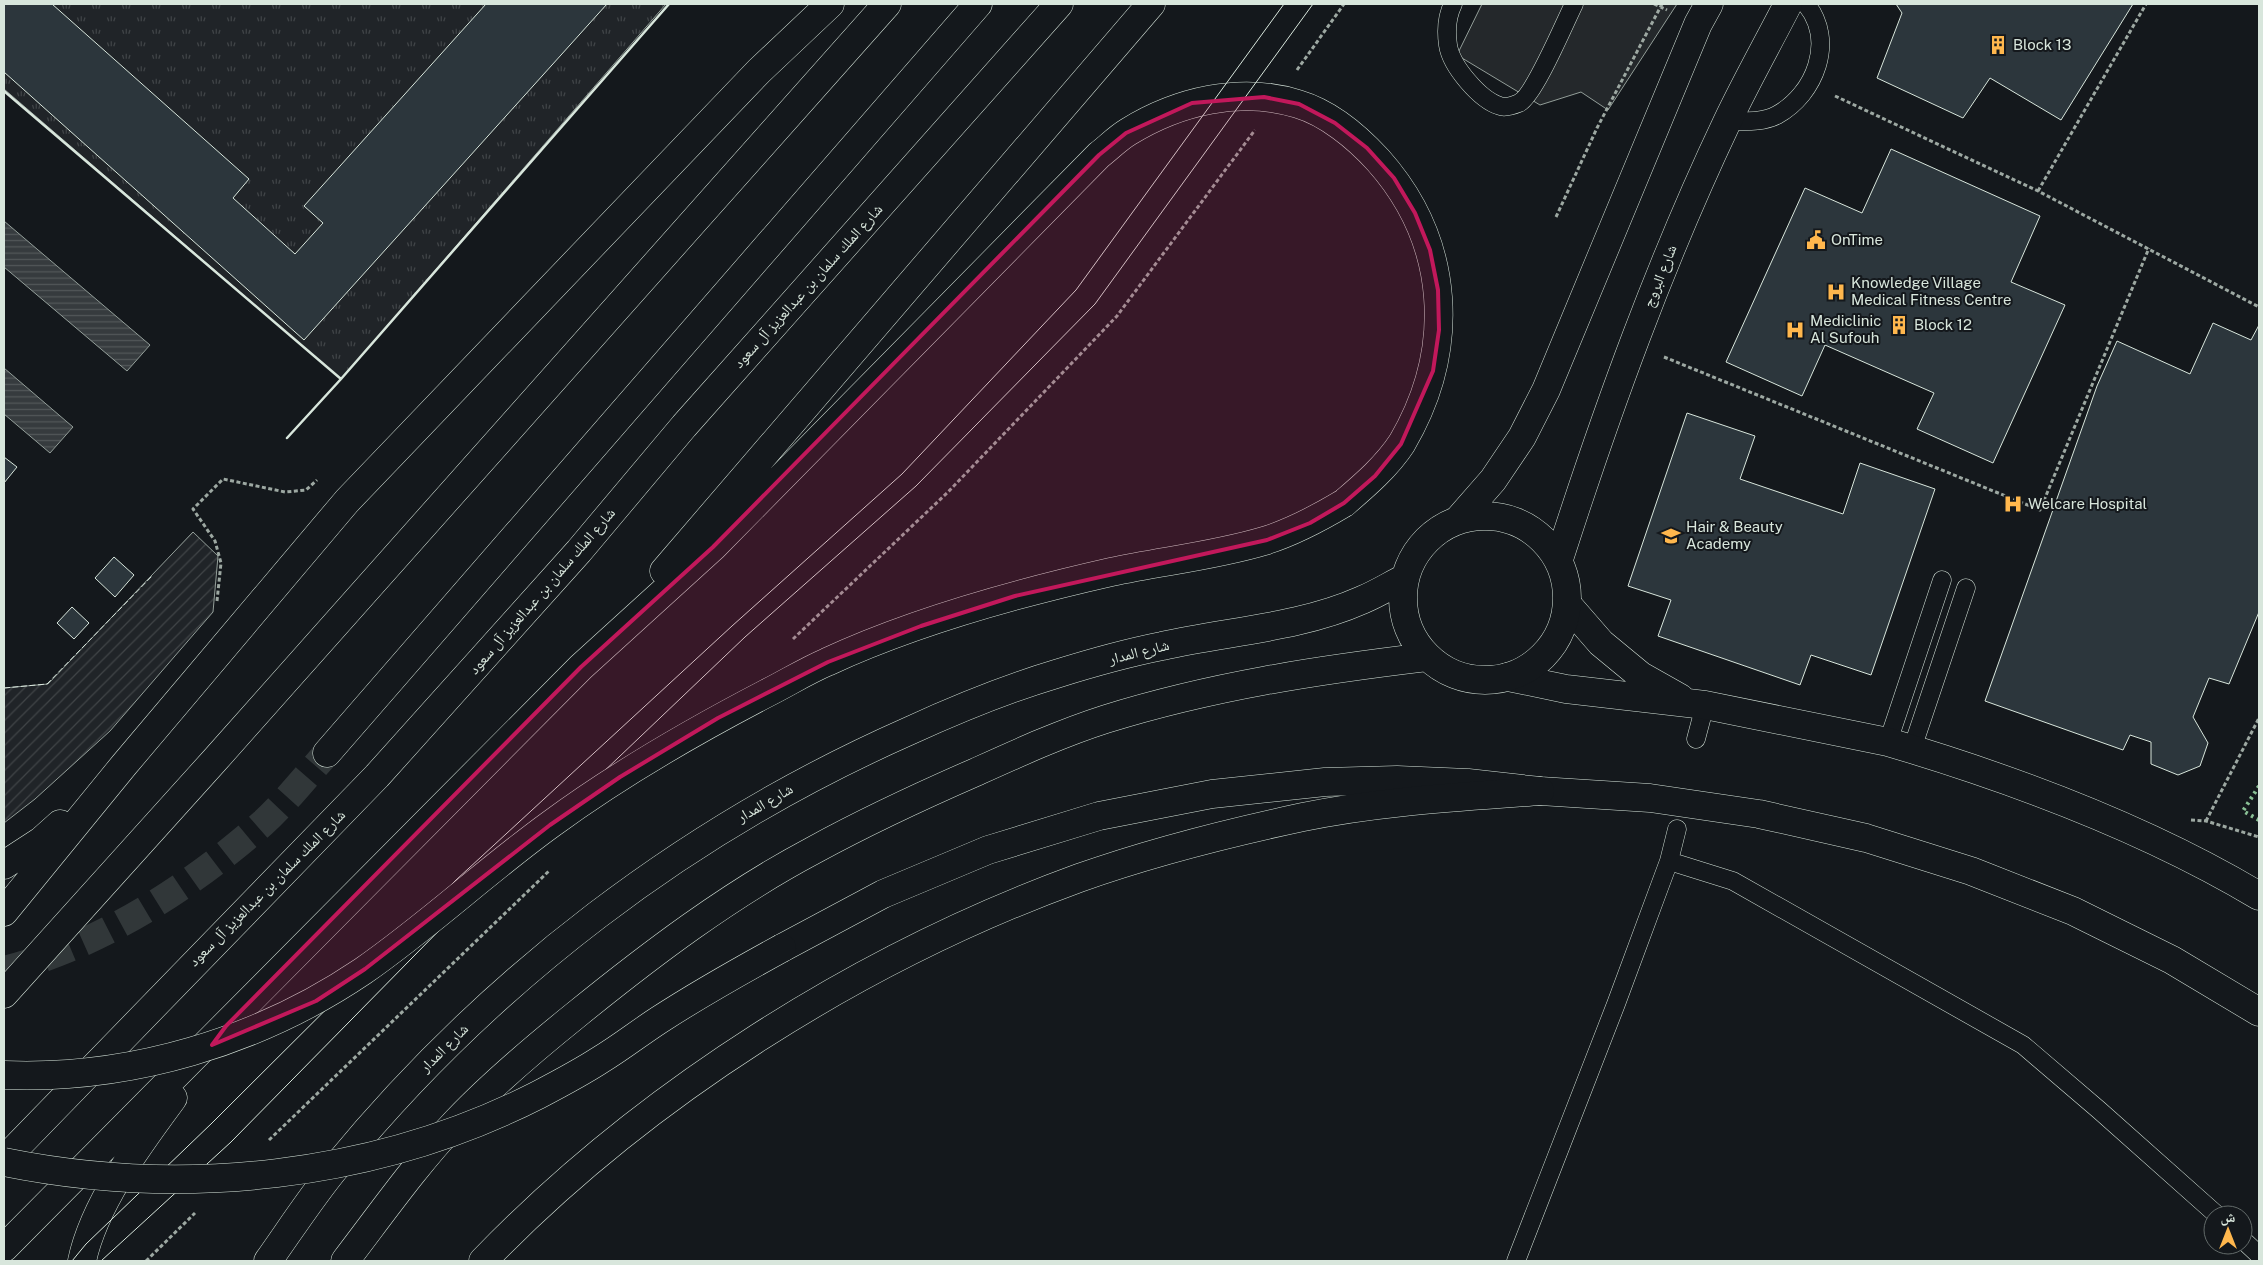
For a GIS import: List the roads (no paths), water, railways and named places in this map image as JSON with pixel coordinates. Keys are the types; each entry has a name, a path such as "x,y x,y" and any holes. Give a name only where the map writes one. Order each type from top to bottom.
{"main road":[{"path":"4,912 124,765 347,501 759,71 830,4"},
{"path":"4,994 221,754 887,4"},
{"path":"327,753 978,4"},
{"name":"شارع الملك سلمان بن عبدالعزيز آل سعود","path":"4,1161 377,776 579,551 684,426 1059,4"},
{"path":"582,667 1151,4"},
{"path":"1458,520 1493,480 1522,437 1546,390 1694,33 1709,4"},
{"name":"شارع البروج","path":"1559,559 1594,451 1632,344 1678,232 1728,121 1788,4"},
{"path":"4,1075 73,1074 138,1066 201,1049 316,1001 365,969 550,824 620,776 718,718 828,662 921,626 1016,596 1113,572 1210,555 1267,540 1310,523 1344,502 1375,476 1401,444 1420,408 1433,371 1439,330 1438,290 1430,250 1415,213 1394,178 1367,148 1335,122 1299,104 1264,97 1228,97 1192,103 1158,115 1120,138 1092,162 712,547 582,667 226,1026 4,1248"},
{"path":"1481,515 1504,518 1526,526 1545,540 1559,559 1567,582 1568,605 1562,629 1550,650 1530,667 1508,677 1486,681 1464,678 1444,670 1427,657 1410,634 1402,606 1405,578 1416,553 1434,533 1458,520 1481,515"},
{"name":"شارع المدار","path":"268,1261 334,1169 407,1085 486,1008 569,936 658,869 752,809 858,753 950,712 1055,674 1161,646 1317,616 1362,600 1405,578"},
{"path":"1568,605 1601,643 1641,676 1695,703"},
{"path":"345,1261 389,1203 457,1121 540,1044 626,974 714,911 811,851 910,800 1020,752 1105,720 1210,691 1318,670 1427,657"},
{"path":"1508,677 1566,689 1625,697 1695,703 1900,746 2002,778 2091,813 2220,872 2259,896"},
{"path":"4,865 41,841 124,765"},
{"path":"4,1161 42,1170 115,1178 187,1180 260,1176 331,1165 402,1148 470,1124 537,1095 600,1061 704,992 782,948 883,894 988,850 1099,816 1212,794 1325,782 1397,780 1650,798 1759,814 1866,838 1971,871 2073,911 2172,960 2259,1012"},
{"path":"484,1261 517,1226 626,1131 742,1047 866,974 971,922 1080,878 1192,843 1306,816 1422,799 1540,791"},
{"path":"82,1261 89,1236 128,1159 226,1026"}],"lane":[{"path":"1453,4 1447,26 1448,46 1454,64 1485,100 1502,107 1520,103 1532,89 1574,4"},
{"path":"1728,121 1752,122 1776,116 1796,103 1810,85 1820,60 1820,34 1811,10 1806,4"},
{"path":"1900,746 1942,580"},
{"path":"1900,746 1966,588"},
{"path":"1695,703 1696,739"},
{"path":"1516,1261 1616,1004 1669,860 1677,829"},
{"path":"1669,860 1733,881 2023,1046 2099,1110 2206,1205"}],"tunnel":[{"path":"4,970 74,946 108,930 174,892 235,847 263,823 288,798 327,753"}],"tram line":[{"path":"72,1261 86,1244 212,1123 456,880 732,626 902,474 1076,290 1284,4"},
{"path":"101,1261 231,1142 472,897 745,637 916,486 1095,304 1313,4"}],"place":[{"name":"Block 13","path":"1998,45"},
{"name":"OnTime","path":"1816,240"},
{"name":"Knowledge Village Medical Fitness Centre","path":"1836,292"},
{"name":"Block 12","path":"1899,325"},
{"name":"Mediclinic Al Sufouh","path":"1795,330"},
{"name":"Welcare Hospital","path":"2013,504"},
{"name":"Hair & Beauty Academy","path":"1671,536"}]}
